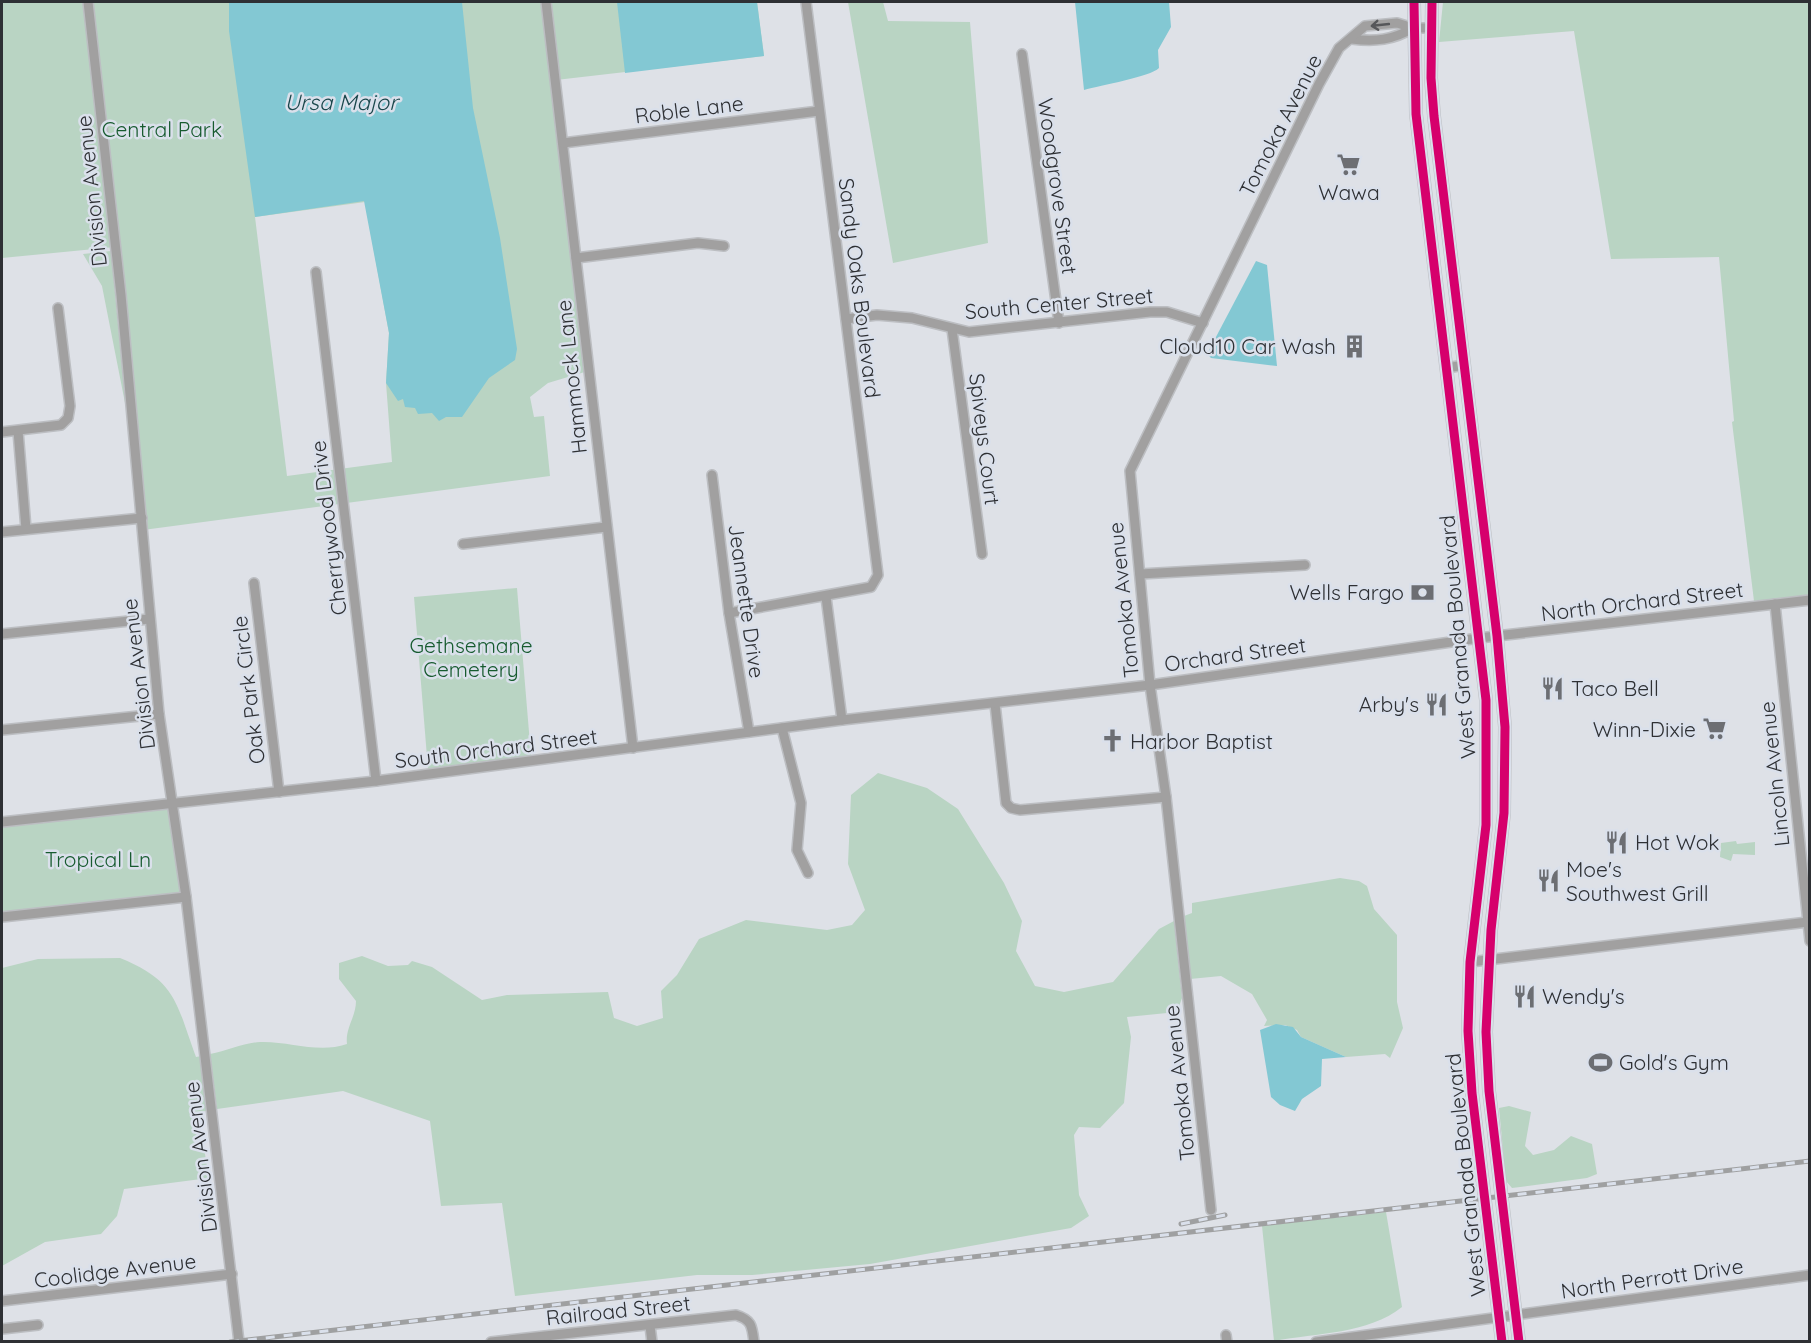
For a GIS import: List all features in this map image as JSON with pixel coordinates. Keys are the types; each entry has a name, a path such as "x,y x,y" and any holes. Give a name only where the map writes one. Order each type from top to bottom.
{"main road":[{"name":"West Granada Boulevard","path":"1414,2 1416,114 1487,720 1487,798 1470,962 1468,1031 1475,1122 1502,1341"},
{"name":"West Granada Boulevard","path":"1431,2 1434,116 1497,636 1505,727 1502,835 1488,960 1486,1041 1492,1120 1520,1341"},
{"path":"1487,798 1497,807 1502,835"}],"street":[{"name":"Division Avenue","path":"88,2 142,518 148,619 159,714 186,897 239,1341"},
{"name":"Hammock Lane","path":"546,2 633,748"},
{"name":"Sandy Oaks Boulevard","path":"806,2 876,578 871,587 826,597"},
{"name":"Tomoka Avenue","path":"1211,1210 1166,797 1150,684 1130,471 1318,84 1339,48 1365,26 1397,23 1413,28 1431,28"},
{"name":"Tomoka Avenue","path":"1352,39 1369,41 1396,38 1413,28"},
{"name":"Woodgrove Street","path":"1022,54 1059,323"},
{"name":"Roble Lane","path":"563,143 819,111"},
{"path":"576,258 698,243 724,246"},
{"name":"Cherrywood Drive","path":"316,272 376,781"},
{"path":"2,432 61,425 68,418 70,406 58,308"},
{"name":"South Center Street","path":"846,318 877,315 912,318 952,330 969,332 1167,312 1203,323"},
{"name":"Spiveys Court","path":"952,330 982,554"},
{"path":"1447,368 1464,366"},
{"path":"18,431 26,529"},
{"name":"Jeannette Drive","path":"712,475 729,613 749,732"},
{"path":"2,532 142,518"},
{"path":"463,544 606,527"},
{"path":"1140,574 1305,565"},
{"name":"Oak Park Circle","path":"254,583 279,792"},
{"path":"729,613 826,597 842,720"},
{"name":"North Orchard Street","path":"1479,638 1809,600"},
{"name":"Lincoln Avenue","path":"1775,603 1809,941"},
{"path":"2,634 148,619"},
{"name":"Orchard Street","path":"995,704 1479,638"},
{"path":"995,704 1006,803 1011,808 1020,810 1166,797"},
{"name":"South Orchard Street","path":"2,822 376,781 842,720 995,704"},
{"path":"2,730 159,714"},
{"path":"782,728 801,803 797,850 808,873"},
{"path":"2,917 186,897"},
{"path":"1470,962 1808,922"},
{"path":"1475,1122 1492,1120"},
{"name":"Coolidge Avenue","path":"2,1301 232,1274"},
{"name":"North Perrott Drive","path":"1316,1341 1809,1275"},
{"name":"Railroad Street","path":"491,1341 545,1338 736,1314 748,1319 752,1325 754,1341"},
{"path":"2,1329 38,1325"},
{"path":"650,1326 652,1341"}],"green space":[{"name":"Central Park","path":"2,2 757,2 764,56 556,80 588,371 548,383 530,397 534,417 544,416 550,476 143,530 115,247 2,258","holes":["365,202 389,333 386,383 392,462 287,476 255,217"]},
{"path":"848,2 883,2 888,21 970,22 988,243 893,263"},
{"path":"1443,2 1809,2 1809,595 1754,601 1732,422 1734,421 1719,257 1611,259 1574,31 1439,42"},
{"path":"111,251 126,408 102,286 83,254"},
{"name":"Gethsemane Cemetery","path":"517,588 531,756 428,769 414,597"},
{"path":"878,773 927,788 958,809 1004,883 1022,921 1016,951 1035,986 1064,992 1113,982 1159,929 1174,921 1182,998 1177,1012 1127,1017 1131,1037 1124,1103 1100,1128 1079,1127 1074,1135 1079,1195 1089,1216 1071,1228 870,1264 752,1275 697,1275 515,1296 502,1203 441,1206 430,1121 343,1091 217,1109 210,1054 260,1042 325,1048 347,1044 356,1001 339,979 339,963 362,956 388,966 408,965 412,961 432,967 482,1000 507,995 608,992 614,1018 637,1026 663,1018 661,991 677,975 699,939 746,920 827,930 852,925 865,910 848,864 851,795"},
{"name":"Tropical Ln","path":"169,809 181,893 2,912 2,827"},
{"path":"1736,841 1737,844 1755,842 1755,855 1733,854 1731,861 1720,857 1721,843"},
{"path":"1340,878 1359,881 1367,886 1374,909 1397,935 1397,1002 1403,1028 1390,1058 1385,1054 1346,1057 1301,1037 1297,1030 1285,1025 1264,1026 1267,1020 1252,994 1221,976 1190,979 1184,916 1192,913 1192,903"},
{"path":"120,958 139,967 164,985 178,1008 196,1057 201,1056 207,1111 198,1112 209,1178 124,1189 117,1216 101,1234 45,1242 2,1266 2,968 38,959"},
{"path":"1509,1106 1531,1112 1525,1146 1533,1155 1554,1150 1571,1136 1592,1144 1597,1174 1587,1178 1512,1188 1506,1181 1499,1108"},
{"path":"1386,1212 1402,1307 1389,1316 1358,1328 1274,1341 1262,1226"}],"water":[{"name":"Ursa Major","path":"229,2 462,2 473,108 500,238 517,349 515,360 489,378 462,417 446,417 439,421 432,413 418,414 415,408 405,407 403,399 398,401 386,383 389,333 364,201 255,217 229,31"},
{"path":"617,2 757,2 764,56 625,73"},
{"path":"1075,2 1169,2 1171,27 1158,50 1159,68 1136,78 1084,90"},
{"path":"1256,261 1267,265 1277,366 1211,358 1207,354"},
{"path":"1276,1024 1293,1027 1301,1037 1346,1057 1322,1059 1321,1086 1302,1099 1295,1111 1280,1105 1271,1097 1260,1030"}],"railway":[{"path":"230,1342 1810,1161"},
{"path":"1181,1224 1225,1215"}],"cycle path":[{"path":"1414,2 1416,114 1486,700 1486,825 1470,962 1468,1031 1472,1093 1502,1342"},
{"path":"1432,2 1431,78 1434,116 1497,636 1505,727 1504,813 1491,930 1486,1032 1489,1091 1519,1342"}],"place":[{"name":"Wawa","path":"1349,164"},
{"name":"Cloud10 Car Wash","path":"1354,346"},
{"name":"Wells Fargo","path":"1422,592"},
{"name":"Taco Bell","path":"1553,688"},
{"name":"Arby's","path":"1437,704"},
{"name":"Winn-Dixie","path":"1714,729"},
{"name":"Harbor Baptist","path":"1112,741"},
{"name":"Hot Wok","path":"1617,842"},
{"name":"Moe's Southwest Grill","path":"1548,881"},
{"name":"Wendy's","path":"1524,996"},
{"name":"Gold's Gym","path":"1601,1062"}]}
